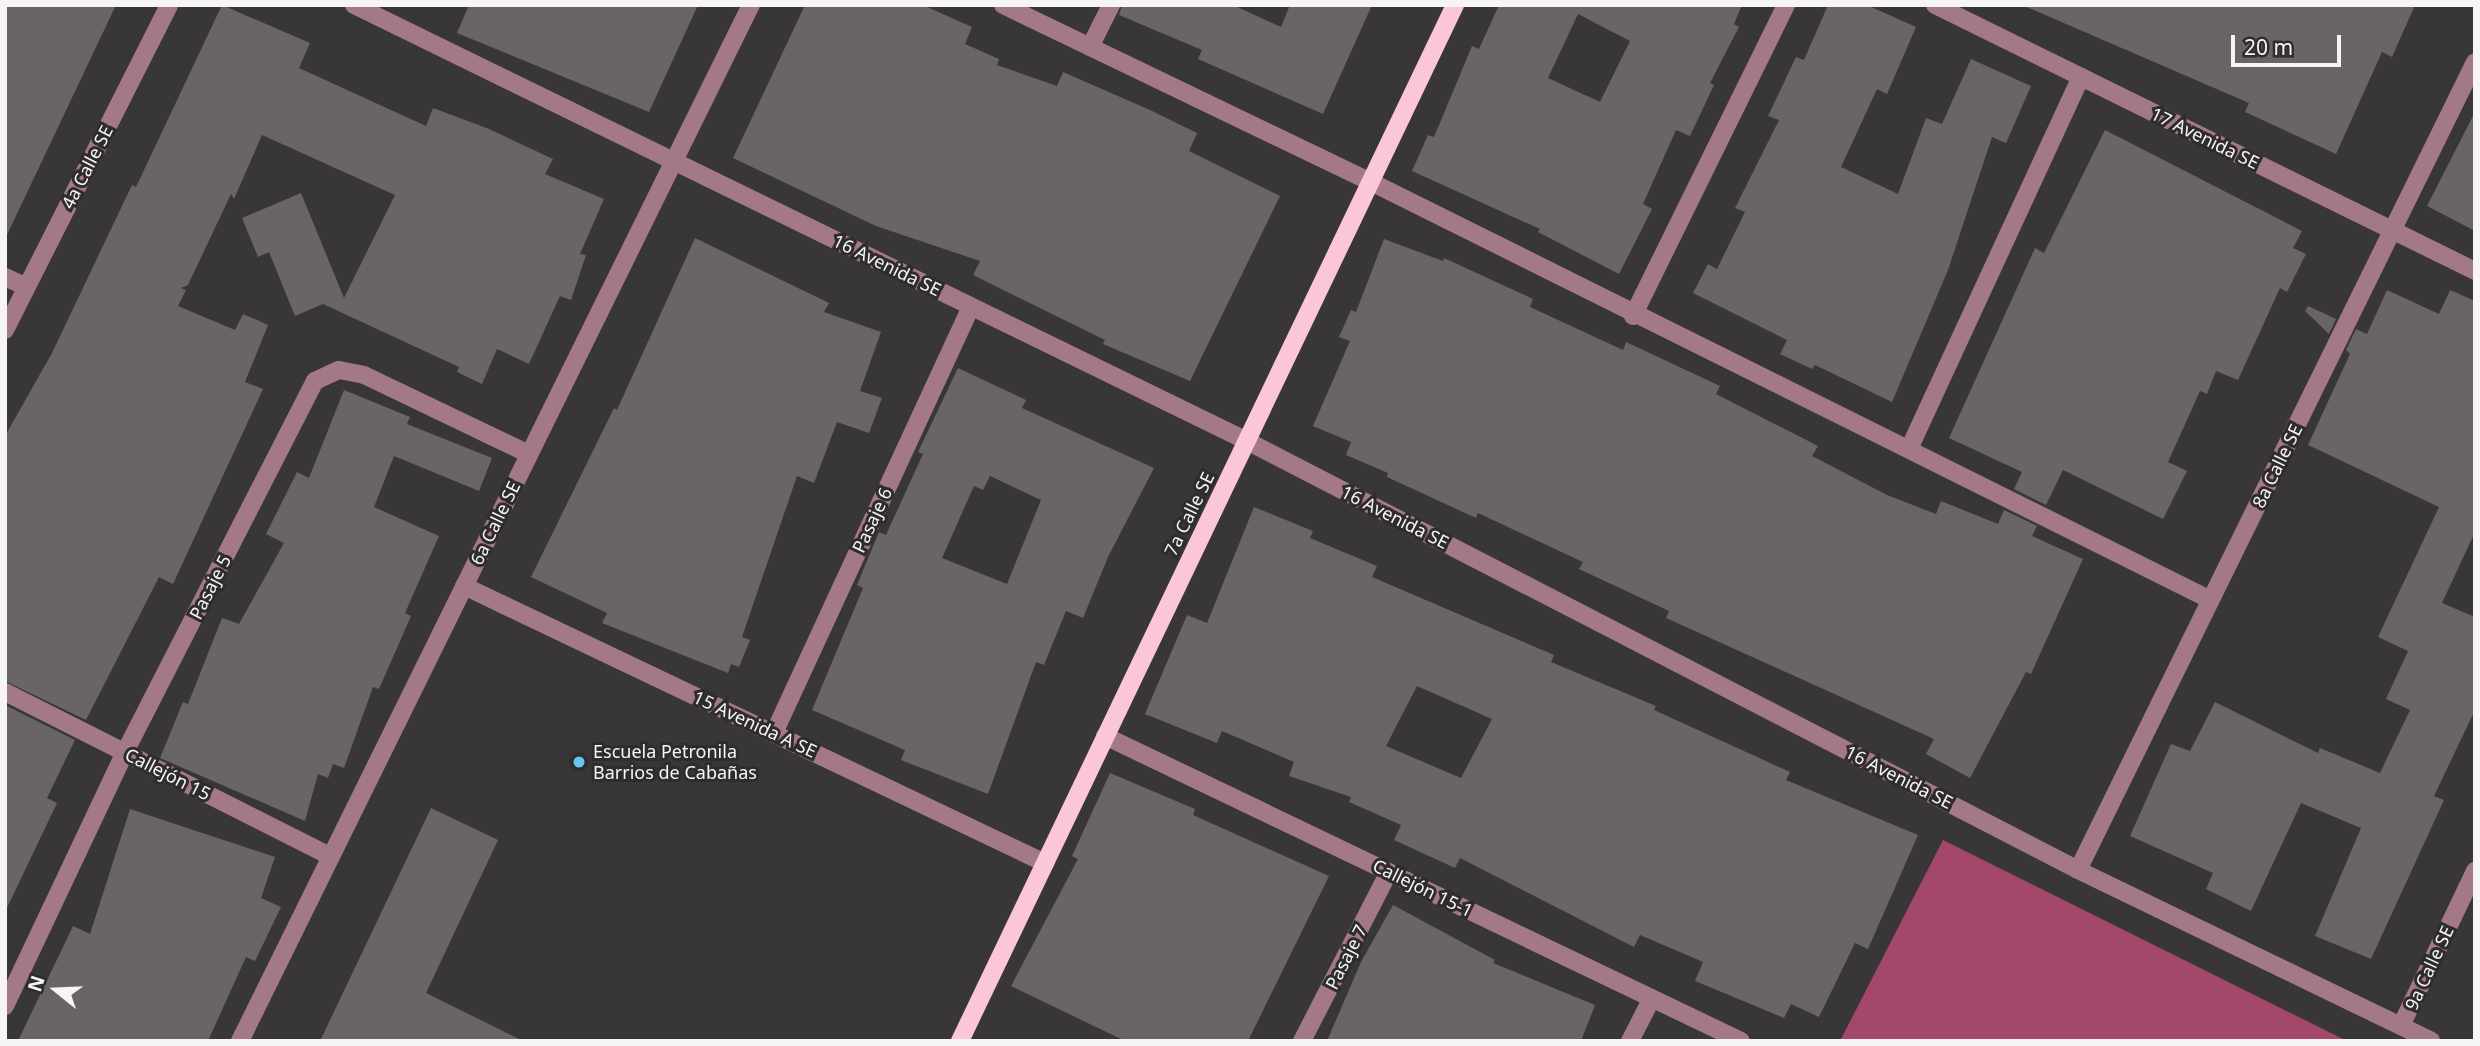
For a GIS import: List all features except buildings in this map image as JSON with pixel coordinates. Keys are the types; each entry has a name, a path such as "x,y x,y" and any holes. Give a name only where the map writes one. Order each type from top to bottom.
{"main road":[{"name":"7a Calle SE","path":"960,1041 1455,5"}],"street":[{"name":"4a Calle SE","path":"5,330 169,5"},
{"name":"16 Avenida SE","path":"354,5 1247,441 2078,870 2431,1041"},
{"name":"6a Calle SE","path":"240,1041 751,5"},
{"path":"1003,5 1371,182 1633,316 1909,449 2211,600"},
{"path":"1090,47 1111,5"},
{"path":"1633,316 1786,5"},
{"name":"17 Avenida SE","path":"1935,5 2475,271"},
{"name":"8a Calle SE","path":"2078,870 2475,62"},
{"path":"1909,449 2081,77"},
{"path":"5,277 26,287"},
{"name":"Pasaje 6","path":"774,733 971,307"},
{"name":"Pasaje 5","path":"5,1006 125,752 315,381 339,370 364,375 529,454"},
{"name":"15 Avenida A SE","path":"464,586 1045,863"},
{"name":"Callejón 15","path":"5,692 331,857"},
{"name":"Callejón 15-1","path":"1105,736 1741,1041"},
{"name":"9a Calle SE","path":"2401,1027 2475,871"},
{"name":"Pasaje 7","path":"1302,1041 1390,872"},
{"path":"1630,1041 1652,998"}],"shaded area":[{"path":"1943,840 2347,1041 1840,1041"}],"place":[{"name":"Escuela Petronila Barrios de Cabañas","path":"579,762"}]}
